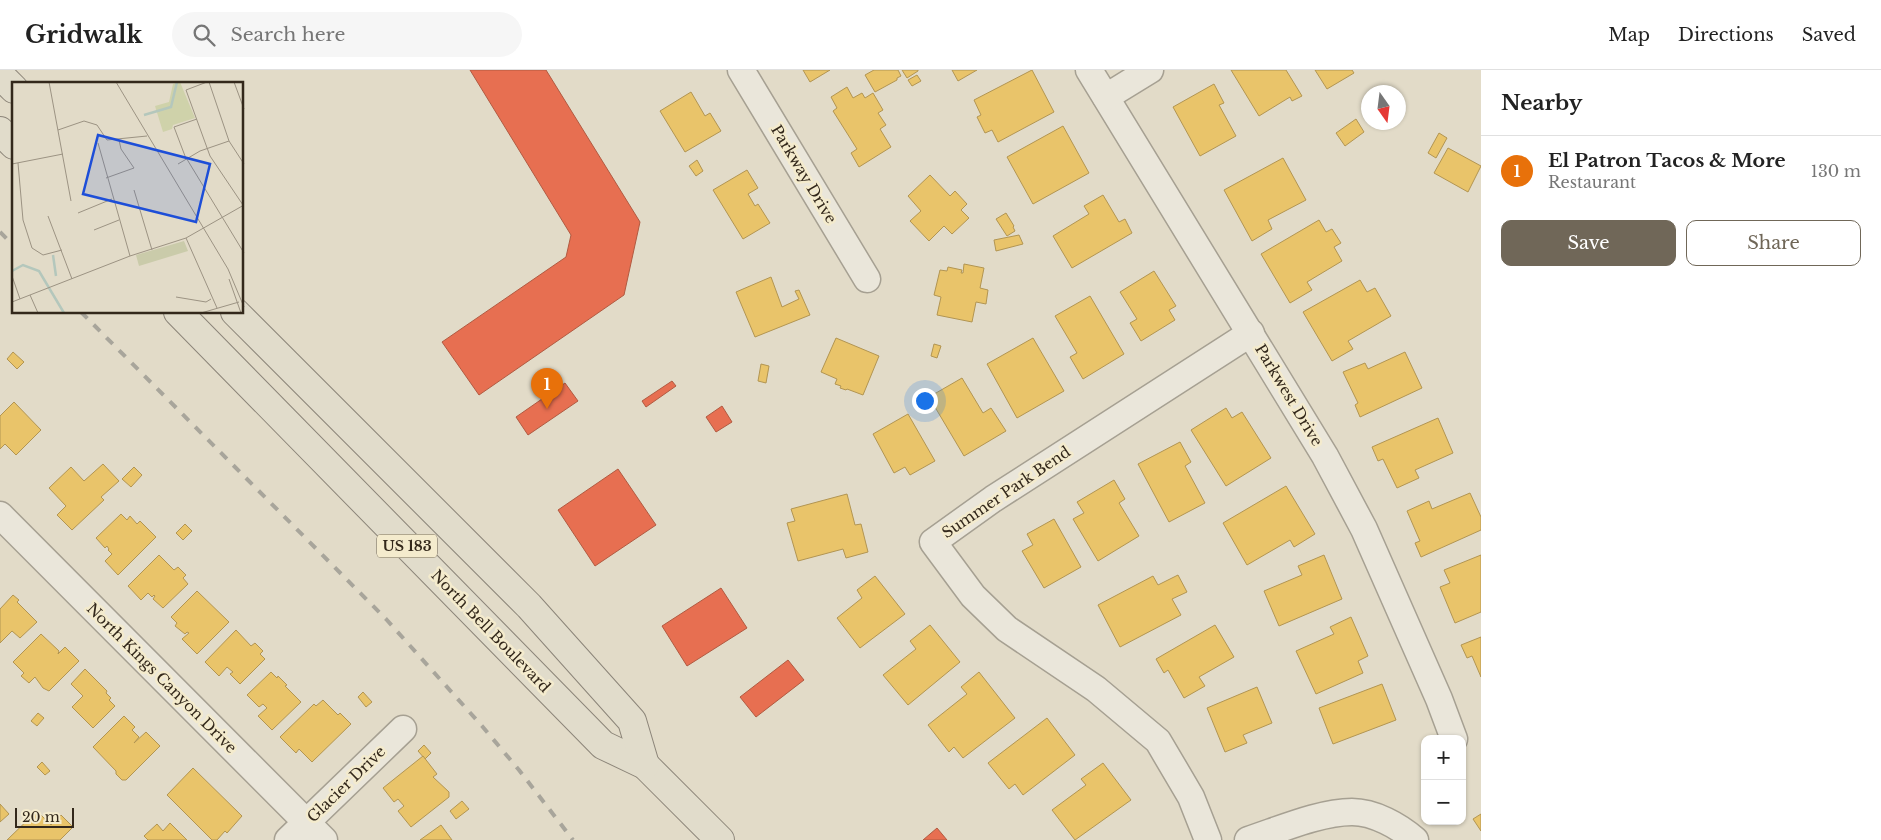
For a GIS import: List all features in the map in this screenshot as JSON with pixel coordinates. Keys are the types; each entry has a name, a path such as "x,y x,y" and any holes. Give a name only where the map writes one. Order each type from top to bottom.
{"main road":[{"path":"0,75 12,87"},
{"path":"0,131 12,143"},
{"name":"North Bell Boulevard","path":"180,314 603,745 645,765 720,840"},
{"name":"North Bell Boulevard","path":"237,314 529,606 571,652 632,721 645,765"}],"street":[{"name":"Parkway Drive","path":"741,70 868,279"},
{"name":"Parkwest Drive","path":"1089,70 1325,456 1364,530 1439,699 1452,735"},
{"path":"1106,97 1150,70"},
{"name":"Summer Park Bend","path":"1208,840 1191,797 1158,740 1096,690 1007,629 973,596 933,542 992,499 1251,333"},
{"name":"North Kings Canyon Drive","path":"0,516 316,831"},
{"name":"Glacier Drive","path":"288,840 316,831 403,729"},
{"path":"1248,840 1327,815 1354,812 1379,817 1415,840"}],"building: Homes":[{"path":"803,70 830,70 810,82"},
{"path":"874,70 898,70 901,76 875,92 865,75"},
{"path":"902,70 918,70 918,71 907,78"},
{"path":"952,70 977,70 958,81"},
{"path":"1032,70 1054,112 998,142 992,130 985,133 977,117 981,115 974,100"},
{"path":"1231,70 1286,70 1302,96 1292,101 1290,97 1259,116"},
{"path":"1315,70 1352,70 1354,73 1327,89"},
{"path":"917,75 921,81 912,86 908,80"},
{"path":"1214,84 1224,103 1219,105 1236,136 1200,156 1173,107"},
{"path":"847,87 853,98 862,93 865,98 873,93 883,110 878,113 886,125 880,129 891,147 859,167 851,153 857,149 833,111 837,108 831,97"},
{"path":"691,92 705,116 710,113 721,131 685,152 660,111"},
{"path":"1356,119 1361,130 1364,132 1345,146 1336,133"},
{"path":"1063,126 1089,173 1033,204 1007,157"},
{"path":"1439,133 1447,138 1436,158 1428,153"},
{"path":"1448,148 1481,166 1468,192 1434,173"},
{"path":"1283,158 1306,200 1268,220 1272,229 1252,241 1224,190"},
{"path":"697,160 703,171 696,176 689,166"},
{"path":"747,170 758,188 748,194 755,206 758,204 770,223 743,239 713,190"},
{"path":"930,175 950,196 955,191 967,204 961,210 969,218 952,234 944,226 929,241 910,221 921,211 908,196"},
{"path":"1103,195 1119,222 1125,219 1132,233 1072,268 1053,236 1089,214 1084,206"},
{"path":"1006,213 1015,231 1007,236 996,219"},
{"path":"1319,220 1326,232 1332,229 1341,243 1334,247 1342,261 1307,282 1312,290 1290,303 1261,254"},
{"path":"1019,235 1023,244 996,251 994,240"},
{"path":"964,264 984,268 980,288 988,290 986,304 976,302 972,322 937,315 941,297 934,295 940,270 947,271 948,267 962,270 961,273 963,273"},
{"path":"1154,271 1176,306 1169,310 1175,320 1141,341 1130,323 1137,319 1120,292"},
{"path":"771,277 782,307 799,299 795,291 799,290 810,315 755,337 736,292"},
{"path":"1360,280 1367,292 1375,288 1391,316 1348,341 1353,349 1332,361 1303,312"},
{"path":"1090,296 1124,354 1083,379 1070,357 1077,353 1055,316"},
{"path":"836,338 879,356 863,395 840,388 841,386 835,384 837,379 821,372"},
{"path":"1033,338 1064,391 1017,418 987,364"},
{"path":"934,344 941,346 937,358 931,356"},
{"path":"13,352 24,362 17,369 7,359"},
{"path":"1405,352 1422,388 1360,417 1355,405 1358,403 1343,372 1365,363 1368,369"},
{"path":"761,364 769,366 766,383 758,381"},
{"path":"962,378 983,413 991,408 1006,431 964,456 929,397"},
{"path":"14,402 41,430 16,455 5,444 0,449 0,416"},
{"path":"1226,408 1232,418 1242,412 1271,458 1226,486 1191,430"},
{"path":"908,414 935,461 910,475 905,467 894,473 873,434"},
{"path":"1438,418 1453,453 1415,470 1419,478 1397,488 1383,459 1378,461 1372,447"},
{"path":"1180,442 1191,462 1185,466 1205,503 1169,522 1138,464"},
{"path":"103,464 119,481 101,497 104,500 72,530 57,515 66,506 49,488 71,467 84,481"},
{"path":"134,467 142,475 131,487 122,479"},
{"path":"1114,480 1125,499 1119,503 1139,536 1098,561 1073,519 1084,513 1077,502"},
{"path":"1286,486 1315,534 1294,547 1290,540 1247,565 1223,523"},
{"path":"1470,493 1481,517 1481,530 1421,557 1415,543 1420,541 1407,511 1429,501 1432,509"},
{"path":"847,494 855,525 861,524 868,552 846,558 843,549 798,561 787,523 795,521 791,509"},
{"path":"121,514 127,520 130,516 137,524 140,521 156,537 118,575 105,561 112,554 107,546 105,548 96,538"},
{"path":"1054,519 1081,567 1044,588 1022,551 1033,545 1027,534"},
{"path":"185,524 192,531 183,540 176,533"},
{"path":"159,555 174,570 178,567 186,575 183,578 188,584 163,608 153,599 154,595 152,597 148,593 141,600 128,586"},
{"path":"1324,555 1342,599 1279,626 1264,591 1302,575 1298,566"},
{"path":"1481,555 1481,612 1455,623 1440,587 1450,583 1444,570"},
{"path":"1178,575 1187,592 1172,599 1181,615 1120,647 1098,605 1153,576 1158,585"},
{"path":"875,576 905,614 860,648 837,618 862,598 857,590"},
{"path":"197,591 229,622 197,654 182,639 189,633 185,634 175,626 177,623 171,617"},
{"path":"13,595 19,600 17,602 37,622 20,638 12,631 0,643 0,609"},
{"path":"1351,617 1368,656 1358,661 1363,673 1316,694 1296,651 1334,634 1330,627"},
{"path":"930,625 960,662 908,705 883,675 916,649 910,641"},
{"path":"1215,625 1234,657 1199,677 1205,686 1184,698 1168,670 1164,673 1156,659"},
{"path":"236,630 251,646 255,643 263,651 260,654 265,659 240,684 230,674 233,672 227,667 219,676 205,662"},
{"path":"41,634 59,651 58,654 65,647 79,661 49,691 43,688 35,677 29,683 21,676 24,673 13,662"},
{"path":"1481,637 1481,677 1472,656 1467,658 1461,645"},
{"path":"85,669 107,691 106,693 111,698 109,700 115,706 93,728 72,707 83,696 71,684"},
{"path":"271,672 287,685 285,686 301,702 272,730 258,716 267,708 263,704 259,707 247,695"},
{"path":"979,672 1015,718 963,758 954,747 949,752 928,725 967,694 961,687"},
{"path":"1382,684 1396,720 1333,744 1319,708"},
{"path":"1257,687 1272,723 1243,735 1247,743 1225,752 1207,708"},
{"path":"363,692 372,702 366,707 358,697"},
{"path":"323,700 338,715 340,713 351,724 312,762 299,749 296,753 280,737 314,704 316,706"},
{"path":"38,713 44,718 37,726 31,721"},
{"path":"124,716 135,727 132,730 139,737 134,743 146,732 160,746 126,780 122,780 93,747"},
{"path":"1047,718 1075,755 1023,795 1015,784 1009,789 988,763"},
{"path":"424,745 431,753 425,759 418,751"},
{"path":"423,756 437,774 433,777 449,792 449,797 411,827 398,811 404,806 398,799 394,802 383,788"},
{"path":"42,762 50,771 45,775 37,767"},
{"path":"1103,763 1131,800 1075,840 1052,810 1086,785 1081,779"},
{"path":"193,768 242,816 227,833 225,831 217,840 212,840 167,795"},
{"path":"462,801 469,809 456,819 450,811"},
{"path":"0,804 9,814 0,822"},
{"path":"37,811 51,825 61,815 73,827 60,840 7,840"},
{"path":"1481,814 1481,831 1473,819"},
{"path":"170,823 187,840 148,840 144,836 157,824 163,831"},
{"path":"441,825 452,840 420,840"}],"building: Shops":[{"path":"470,70 546,70 640,222 624,295 479,395 442,342 566,257 571,235"},
{"path":"672,381 676,386 646,407 642,401"},
{"path":"565,383 578,401 528,435 516,417"},
{"path":"722,406 732,422 716,432 706,417"},
{"path":"618,469 656,525 595,566 558,510"},
{"path":"721,588 747,628 687,666 662,626"},
{"path":"788,660 804,680 756,717 740,697"},
{"path":"937,828 947,840 923,840"}],"railway":[{"path":"0,232 12,244"},
{"path":"83,314 386,619 482,726 573,840"}],"place":[{"name":"El Patron Tacos & More","path":"547,409"}]}
